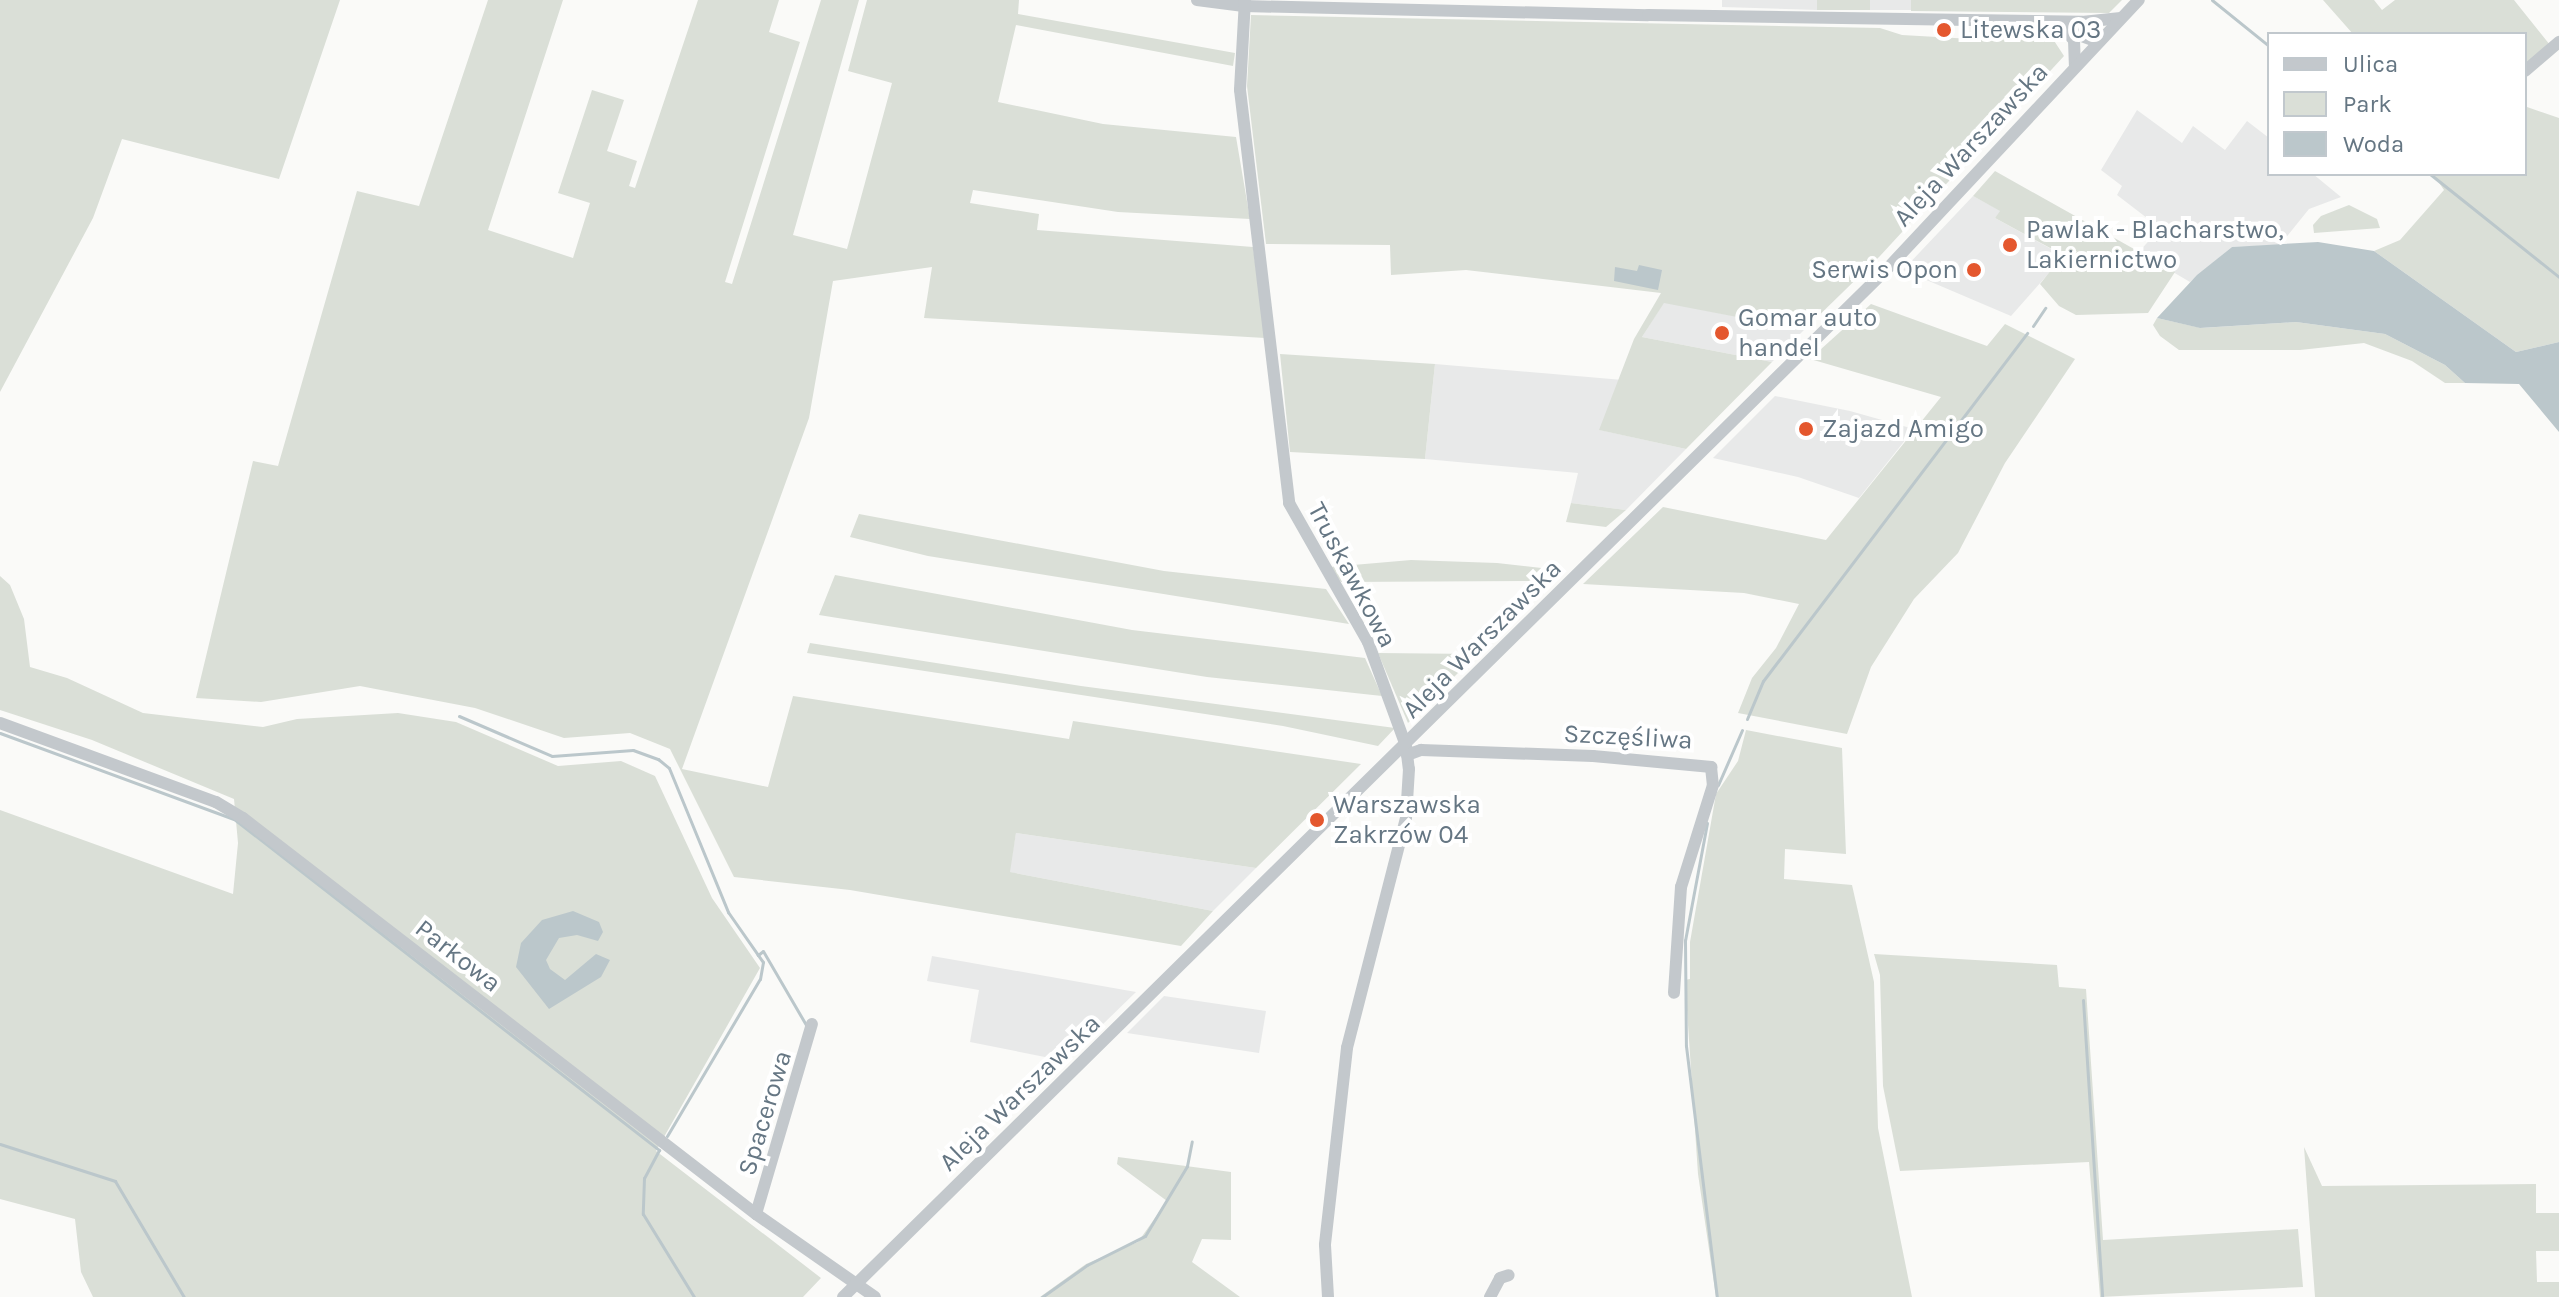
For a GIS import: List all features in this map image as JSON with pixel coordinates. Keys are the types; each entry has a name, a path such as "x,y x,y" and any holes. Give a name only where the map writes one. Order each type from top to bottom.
{"street":[{"path":"1197,0 2030,22 2121,18"},
{"name":"Aleja Warszawska","path":"843,1297 1406,750 1886,270 2139,0"},
{"name":"Truskawkowa","path":"1245,3 1240,90 1289,503 1368,642 1406,750 1406,818 1347,1048 1325,1245 1328,1297"},
{"path":"2030,22 2063,29 2098,42"},
{"path":"2077,22 2095,32 2098,42"},
{"path":"2063,29 2074,40 2075,65"},
{"path":"2527,69 2559,42"},
{"name":"Parkowa","path":"0,723 216,802 243,818 756,1214 875,1297"},
{"name":"Szczęśliwa","path":"1406,750 1593,756 1711,767 1713,785 1681,887 1674,993"},
{"name":"Spacerowa","path":"756,1214 812,1024"},
{"path":"1490,1297 1500,1278 1509,1275"}],"shaded area":[{"path":"1722,0 1817,0 1817,10 1722,7"},
{"path":"1870,0 1911,0 1911,10 1870,10"},
{"path":"2137,110 2182,143 2193,126 2225,150 2247,121 2267,136 2267,176 2315,176 2341,197 2309,209 2280,245 2232,247 2190,282 2139,252 2160,228 2117,195 2122,186 2101,170"},
{"path":"1973,196 2001,211 1995,218 2064,256 2011,316 1903,270"},
{"name":"Gomar auto handel","path":"1664,302 1804,330 1772,362 1642,337"},
{"path":"1435,364 1623,380 1600,430 1686,449 1626,510 1571,503 1578,473 1425,459"},
{"path":"1775,396 1850,411 1914,429 1859,498 1798,477 1713,458"},
{"path":"1016,833 1256,868 1213,911 1009,872"},
{"path":"932,956 1136,992 1065,1061 970,1042 979,990 927,981"},
{"path":"1164,996 1266,1011 1259,1053 1127,1033"}],"green space":[{"path":"0,0 340,0 279,179 122,139 93,218 0,392"},
{"path":"488,0 563,0 488,230 573,258 590,203 558,193 592,90 624,100 607,151 637,161 629,186 635,188 698,0 779,0 769,32 800,42 725,282 732,284 821,0 859,0 793,235 847,249 892,83 848,71 867,0 1019,0 1018,14 1235,53 1233,66 1016,25 998,102 1103,124 1236,137 1250,219 1118,212 973,190 970,203 1039,214 1037,230 1253,247 1265,338 924,318 932,267 833,281 809,418 682,769 768,787 793,696 1069,739 1073,721 1361,764 1256,868 1016,833 1010,872 1213,911 1181,946 850,890 734,877 670,749 630,733 564,738 475,708 360,686 261,702 196,698 253,461 278,466 357,191 419,206"},
{"path":"1817,0 1870,0 1870,10 1817,10"},
{"path":"1911,0 2122,0 2109,13 1911,11"},
{"path":"2323,0 2374,0 2382,10 2395,0 2514,0 2550,45 2527,64 2527,32 2351,32"},
{"path":"1251,15 1880,28 1902,35 1972,39 1996,32 2051,36 2064,56 1880,256 1804,330 1664,303 1642,337 1772,362 1686,449 1599,430 1634,339 1661,293 1466,270 1391,275 1390,245 1266,244 1247,86"},
{"path":"2527,107 2559,118 2559,342 2516,352 2374,251 2400,240 2444,190 2434,176 2527,176"},
{"path":"1995,171 2175,272 2148,313 2076,315 2059,306 2040,284 2063,255 1995,218 2000,211 1973,196"},
{"path":"2349,205 2377,219 2380,228 2314,233 2313,225 2321,216"},
{"path":"1871,304 1987,346 2005,324 2075,359 2005,463 1958,553 1914,599 1871,667 1847,734 1738,713 1752,678 1776,648 1799,604 1744,593 1583,584 1663,507 1826,540 1941,397 1810,359"},
{"path":"2157,318 2201,328 2296,322 2385,334 2445,365 2465,383 2445,383 2412,361 2364,343 2300,350 2179,350 2160,336 2153,325"},
{"path":"1280,354 1435,364 1425,459 1290,452"},
{"path":"1571,503 1626,510 1606,527 1566,522"},
{"path":"859,514 1164,571 1326,589 1349,624 928,556 850,537"},
{"path":"1411,560 1497,563 1559,570 1549,581 1341,582 1330,567"},
{"path":"835,575 1132,630 1365,658 1382,696 1207,677 819,615"},
{"path":"0,576 10,585 24,619 30,667 67,678 143,713 263,727 297,719 398,713 456,722 558,766 621,761 655,776 712,898 760,968 656,1151 821,1278 803,1297 93,1297 81,1272 75,1219 0,1199 0,810 233,894 238,843 234,799 92,740 0,710"},
{"path":"810,643 1081,686 1395,728 1378,746 1283,726 807,653"},
{"path":"1378,653 1477,654 1408,723"},
{"path":"1746,730 1842,748 1846,854 1785,849 1784,879 1852,885 1874,982 1878,1128 1912,1297 1716,1297 1698,1174 1685,980 1690,979 1690,942 1716,794 1738,761"},
{"path":"1874,954 2057,965 2059,987 2086,989 2103,1240 2298,1229 2303,1287 2100,1297 2089,1162 1900,1171 1883,1086 1880,975"},
{"path":"2304,1147 2322,1186 2536,1184 2536,1213 2559,1213 2559,1251 2536,1251 2537,1282 2559,1282 2559,1297 2315,1297"},
{"path":"1118,1157 1231,1172 1231,1240 1202,1239 1192,1262 1240,1297 1040,1297 1086,1264 1138,1242 1167,1201 1117,1164"}],"water":[{"path":"2318,242 2374,251 2516,352 2559,342 2559,432 2519,384 2465,383 2445,365 2385,334 2296,322 2200,328 2157,318 2197,275 2232,247"},
{"path":"1639,265 1662,270 1658,290 1614,281 1615,267 1637,271"},
{"path":"573,911 599,922 603,932 598,941 577,935 559,938 546,960 550,969 565,980 596,954 610,960 601,977 549,1009 516,967 521,943 542,920"}],"waterway":[{"path":"2212,0 2267,44"},
{"path":"2433,176 2559,277"},
{"path":"2033,326 2045,308"},
{"path":"1747,719 1763,681 2027,333"},
{"path":"459,716 552,756 633,750 658,759 669,768 728,912 758,955"},
{"path":"1718,785 1742,730"},
{"path":"0,733 234,819 659,1150 644,1178 643,1214 694,1297"},
{"path":"1707,823 1685,940 1686,1046 1717,1297"},
{"path":"667,1136 760,979 763,962 758,955 763,951 806,1025"},
{"path":"2083,1000 2102,1297"},
{"path":"1042,1297 1087,1265 1145,1236 1187,1166 1192,1141"},
{"path":"0,1144 115,1181 184,1297"}],"place":[{"name":"Litewska 03","path":"1944,30"},
{"name":"Pawlak - Blacharstwo, Lakiernictwo","path":"2010,245"},
{"name":"Serwis Opon","path":"1974,270"},
{"name":"Gomar auto handel","path":"1722,333"},
{"name":"Zajazd Amigo","path":"1806,429"},
{"name":"Warszawska Zakrzów 04","path":"1317,820"}]}
